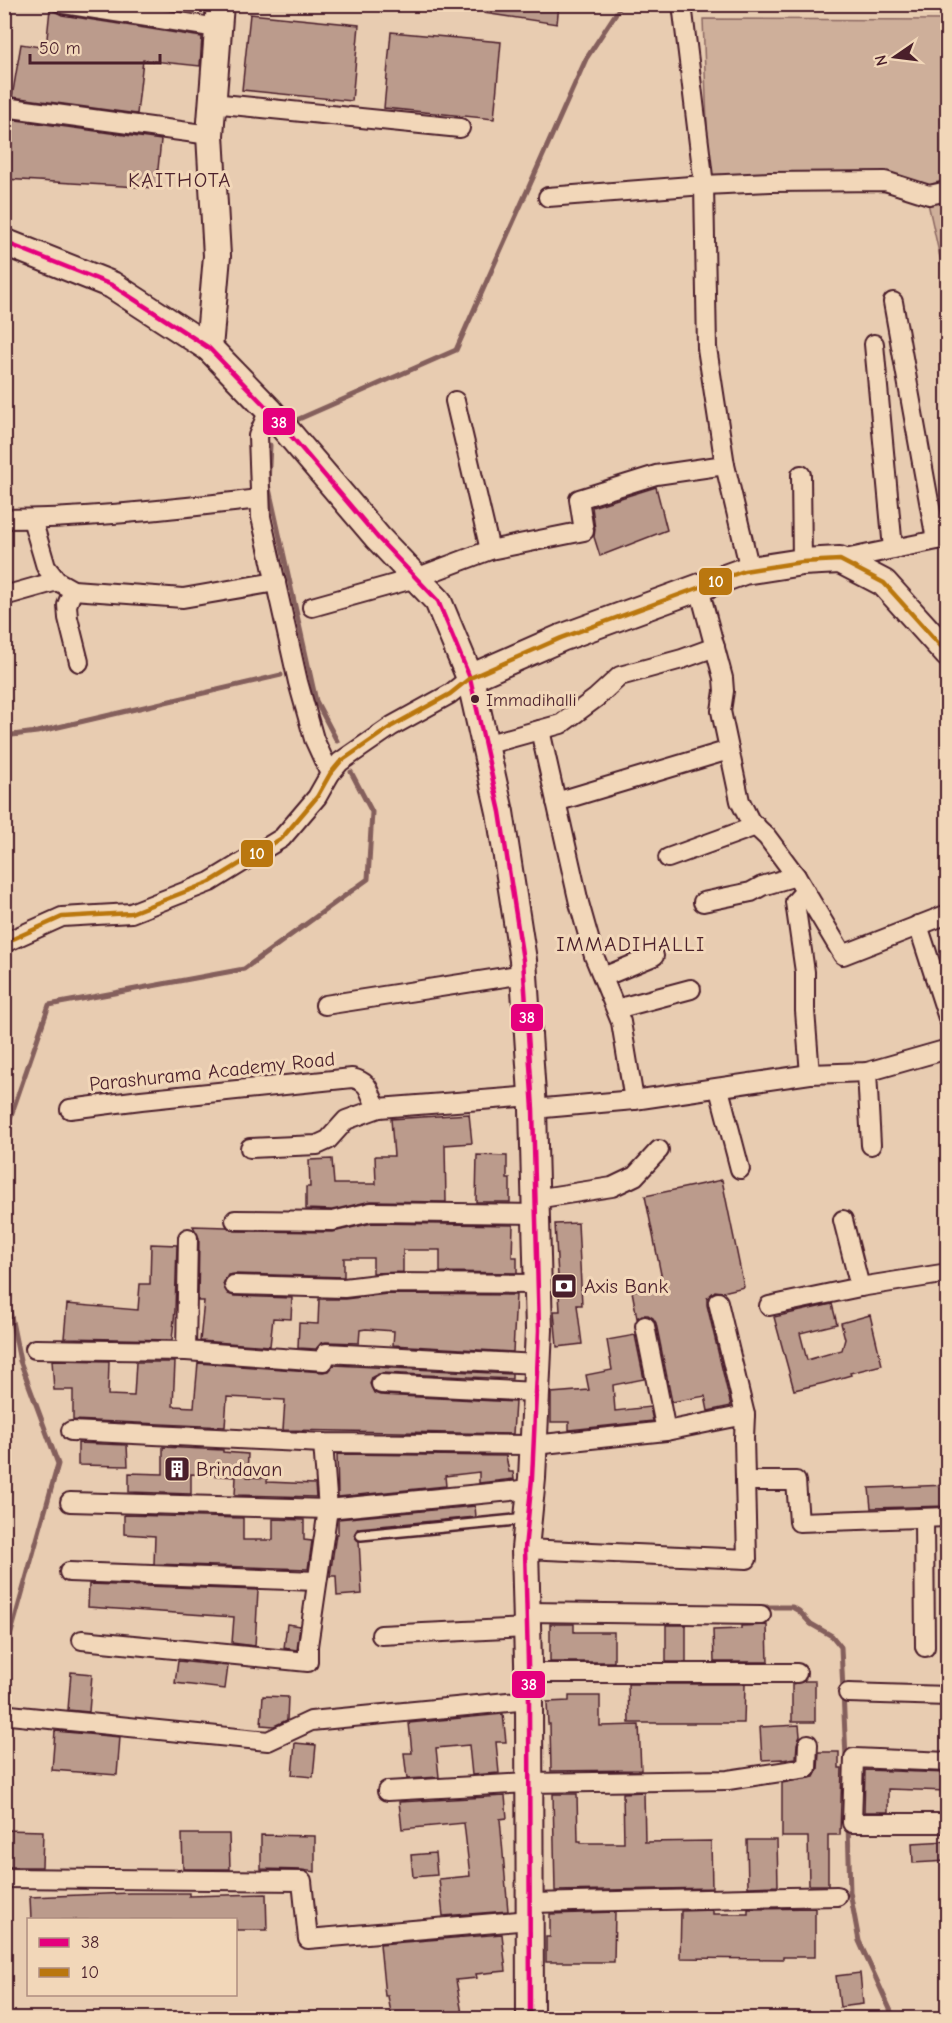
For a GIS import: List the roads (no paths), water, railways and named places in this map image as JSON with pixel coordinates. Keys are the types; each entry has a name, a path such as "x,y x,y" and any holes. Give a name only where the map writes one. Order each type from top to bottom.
{"street":[{"path":"64,4 219,16 210,135 217,256 209,348"},
{"path":"682,4 704,184 706,348 725,465 750,570"},
{"path":"212,103 460,128"},
{"path":"4,107 210,135"},
{"path":"548,197 704,184 885,181 929,195 948,191"},
{"path":"4,242 112,285 209,348 269,410 378,538 438,602 470,678 500,812 524,974 532,1102 539,1330 534,1445 525,1549 529,1700 530,2019"},
{"path":"4,943 62,917 131,913 210,882 282,838 317,797 340,762 392,726 450,694 470,678 561,638 750,570 802,562 840,560 942,539 893,302"},
{"path":"874,344 893,549"},
{"path":"455,401 490,550"},
{"path":"269,410 258,436 261,517 297,682 314,739 330,774"},
{"path":"312,607 416,578 490,550 584,531 579,499 656,475 725,465"},
{"path":"801,475 802,562"},
{"path":"4,519 153,511 260,499"},
{"path":"32,519 46,567 57,581 73,590 183,598 276,582"},
{"path":"840,560 884,583 948,654"},
{"path":"4,596 57,581"},
{"path":"699,588 723,678 721,711 740,801 750,821 767,837 800,884 843,955 948,914"},
{"path":"73,590 67,605 68,618 79,662"},
{"path":"485,744 561,724 596,698 620,676 682,659 715,647"},
{"path":"540,730 579,903 594,956 621,1022 634,1100"},
{"path":"556,802 729,750"},
{"path":"668,858 756,826"},
{"path":"703,902 751,892 762,886 800,884"},
{"path":"800,884 795,902 805,972 805,1011 810,1074"},
{"path":"918,925 948,1018"},
{"path":"603,977 654,956"},
{"path":"325,1005 524,974"},
{"path":"616,1009 691,989"},
{"path":"250,1148 317,1144 328,1140 346,1120 379,1108 634,1100 810,1074 867,1071 948,1049"},
{"path":"867,1071 871,1145"},
{"name":"Parashurama Academy Road","path":"70,1109 352,1078 367,1085 372,1093 373,1101 379,1108"},
{"path":"719,1089 740,1169"},
{"path":"235,1220 333,1221 371,1212 536,1206 612,1187 635,1176 659,1150"},
{"path":"843,1220 860,1287"},
{"path":"186,1351 188,1238"},
{"path":"769,1306 860,1287 948,1273"},
{"path":"234,1285 344,1288 386,1283 538,1284"},
{"path":"525,1549 747,1559 745,1415 718,1302"},
{"path":"645,1326 666,1431"},
{"path":"35,1349 186,1351 324,1361 326,1353 537,1364"},
{"path":"381,1384 536,1392"},
{"path":"71,1431 323,1443 534,1445 666,1431 745,1415"},
{"path":"82,1640 308,1662 328,1509 323,1443"},
{"path":"745,1481 796,1481 799,1522 948,1517"},
{"path":"69,1502 328,1509 531,1489"},
{"path":"924,1518 925,1647"},
{"path":"69,1572 317,1581"},
{"path":"381,1635 527,1620 761,1616"},
{"path":"528,1674 797,1673"},
{"path":"848,1693 948,1696"},
{"path":"10,1715 268,1741 311,1721 529,1700"},
{"path":"387,1791 528,1783 728,1780 807,1768 807,1744"},
{"path":"948,1762 854,1758 852,1822 948,1823"},
{"path":"4,1878 302,1881 308,1939 530,1912 837,1896"}],"lane":[{"path":"361,1535 528,1518"}],"waterway":[{"path":"292,422 456,350 586,59 622,4"},
{"path":"270,445 268,484 316,701 337,741"},
{"path":"4,736 37,732 281,675"},
{"path":"4,1155 6,1130 49,1005 244,969 368,879 372,812 351,772"},
{"path":"4,1281 20,1361 58,1464 4,1658"},
{"path":"762,1607 792,1607 811,1624 832,1636 841,1647 846,1758"},
{"path":"848,1825 850,1892 859,1941 894,2018"}],"place":[{"name":"Immadihalli","path":"475,699"},
{"name":"Axis Bank","path":"564,1286"},
{"name":"Brindavan","path":"177,1469"}],"district":[{"name":"KAITHOTA","path":"180,180"},
{"name":"IMMADIHALLI","path":"631,944"}]}
